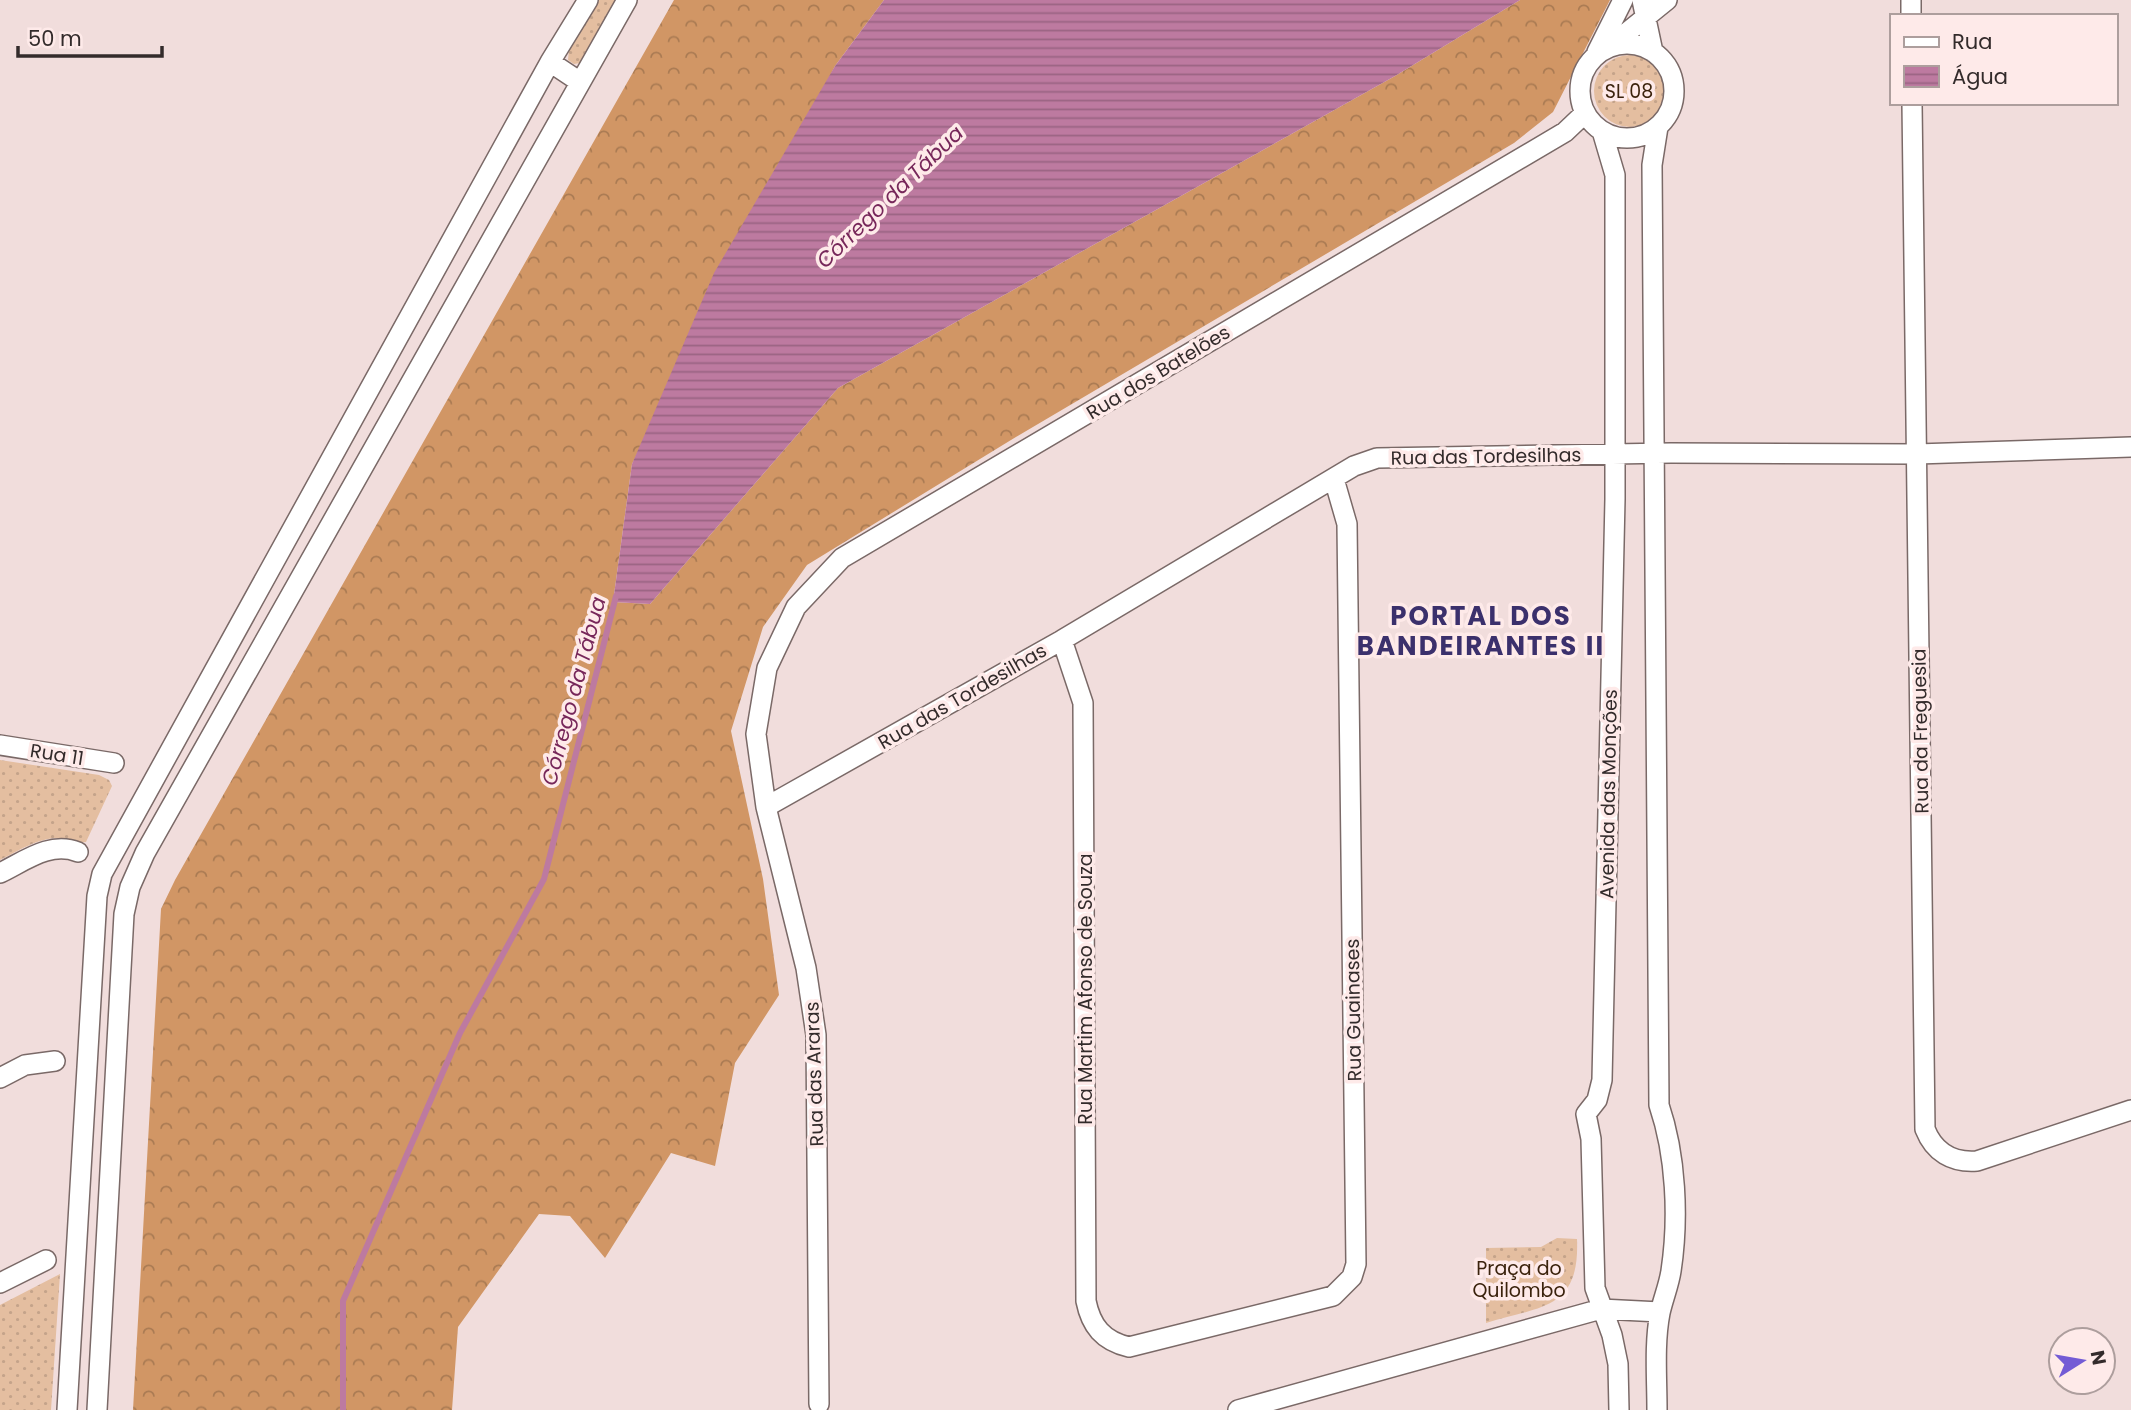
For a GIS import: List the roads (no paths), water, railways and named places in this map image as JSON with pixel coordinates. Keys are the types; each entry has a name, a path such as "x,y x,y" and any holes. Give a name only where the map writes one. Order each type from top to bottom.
{"street":[{"path":"67,1410 90,1054 97,895 106,864 550,62 587,0"},
{"path":"97,1410 124,914 130,887 145,853 627,0"},
{"path":"1599,55 1623,0"},
{"path":"1645,9 1653,52 1667,67 1673,85 1671,107 1658,127 1648,134 1624,138 1602,131 1586,113 1581,89 1583,77 1599,55 1645,9 1667,0"},
{"path":"1599,55 1623,45 1653,52"},
{"path":"550,62 580,82"},
{"name":"Rua da Freguesia","path":"1912,105 1925,1129 1930,1142 1950,1159 1977,1161 2131,1110"},
{"name":"Rua dos Batelões","path":"767,668 796,607 842,558 1565,132 1586,113"},
{"path":"1657,1410 1660,1312 1671,1269 1674,1196 1669,1140 1658,1105 1652,165 1658,127"},
{"name":"Avenida das Monções","path":"1602,131 1615,176 1615,454 1601,1080 1597,1100 1586,1114 1591,1139 1595,1288 1612,1335 1618,1364 1619,1410"},
{"name":"Rua das Tordesilhas","path":"766,807 1062,640 1354,466 1377,458 1654,453 1917,454 2131,447"},
{"name":"Rua Guainases","path":"1104,1337 1129,1347 1320,1300 1344,1288 1356,1264 1347,524 1334,479"},
{"name":"Rua Martim Afonso de Souza","path":"1062,640 1083,703 1086,1301 1095,1327 1104,1337"},
{"name":"Rua das Araras","path":"767,668 756,734 766,807 806,968 816,1035 819,1404"},
{"name":"Rua 11","path":"0,746 114,764"},
{"path":"0,873 48,849 65,846 78,852"},
{"path":"90,1054 117,1057"},
{"path":"0,1078 25,1065 55,1060"},
{"path":"0,1283 46,1260"},
{"path":"1238,1410 1601,1309 1660,1312"}],"water":[{"path":"884,0 1520,0 1395,76 838,388 650,604 613,602 632,464 714,273 835,66"}],"waterway":[{"name":"Córrego da Tábua","path":"343,1410 343,1301 460,1033 544,879 616,596"}],"district":[{"name":"PORTAL DOS BANDEIRANTES II","path":"1481,631"}],"park label":[{"name":"SL 08","path":"1629,91"},
{"name":"Praça do Quilombo","path":"1519,1279"}]}
